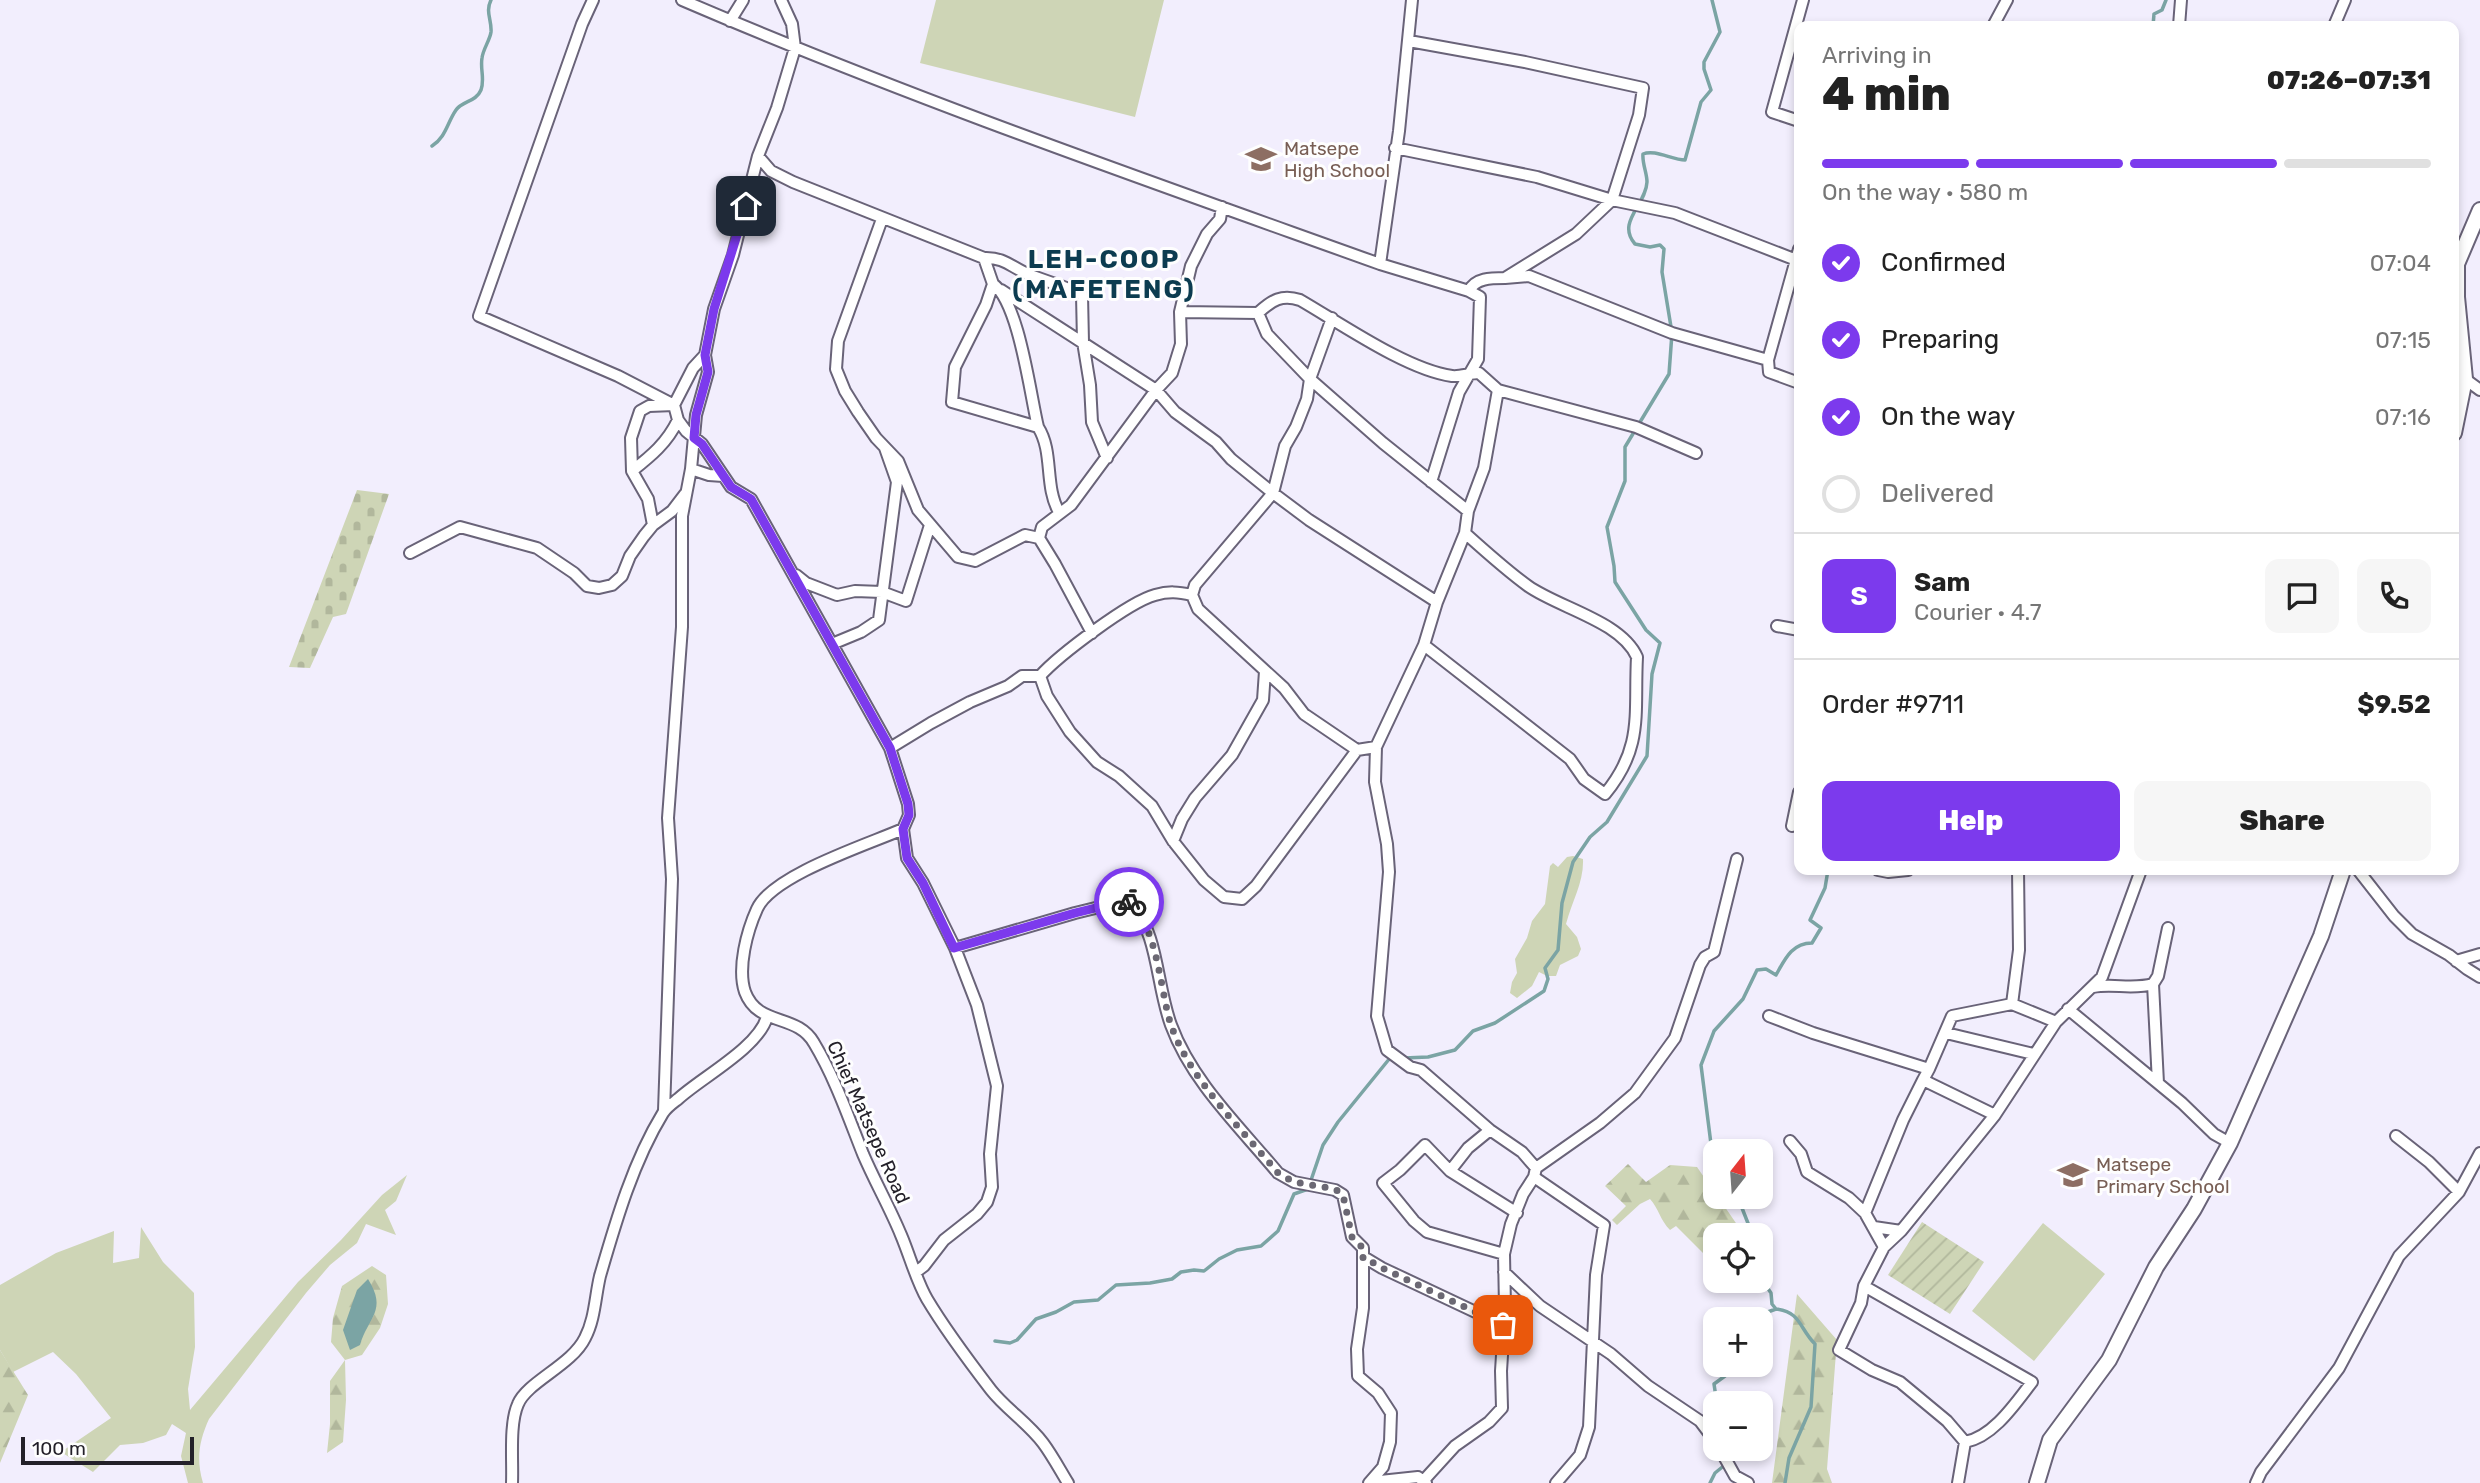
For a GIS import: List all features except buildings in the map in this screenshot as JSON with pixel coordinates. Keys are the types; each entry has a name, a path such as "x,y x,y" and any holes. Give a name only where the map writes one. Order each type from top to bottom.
{"street":[{"path":"593,0 582,24 479,316 618,376 674,405"},
{"path":"682,0 794,48 1042,142 1380,264 1469,291 1480,297 1478,359 1459,392 1432,482"},
{"path":"730,21 743,0"},
{"path":"664,1111 672,879 668,818 682,627 682,516 691,469 696,415 708,372 705,355 714,309 733,255 758,156 777,108 794,48 792,24 781,0"},
{"path":"1380,264 1412,0"},
{"path":"1797,21 1803,0"},
{"path":"1996,21 2007,0"},
{"path":"2179,21 2181,0"},
{"path":"2336,21 2344,0"},
{"path":"1794,33 1772,112 1794,119"},
{"path":"1409,41 1525,62 1643,88 1639,115 1612,200 1576,234 1505,278"},
{"path":"1395,148 1537,177 1612,200 1675,213 1794,256"},
{"path":"758,156 771,171 783,178 984,258 998,257 1028,275 1065,286 1082,295 1083,342 1093,422 1107,458"},
{"path":"1038,538 1042,527 1071,505 1156,390 1172,373 1181,344 1180,312 1191,266 1207,234 1220,219 1222,207"},
{"path":"2459,259 2480,210"},
{"path":"881,219 844,321 835,357 836,369 845,391 876,438 898,461 918,510 958,557 975,561 1024,535 1038,538 1092,633"},
{"path":"984,258 1018,332 1038,427 1045,438 1051,487 1059,512"},
{"path":"1794,271 1768,360 1769,372 1794,381"},
{"path":"1469,291 1472,285 1486,279 1529,276 1672,333 1768,360"},
{"path":"997,287 1156,390 1175,412 1216,442 1231,459 1273,493 1437,602"},
{"path":"997,287 955,367 952,402 1038,427"},
{"path":"1180,312 1258,313 1270,302 1286,296 1300,300 1394,355 1423,367 1454,376 1479,373 1497,390 1540,399 1587,415 1636,427 1696,453"},
{"path":"1258,313 1267,334 1310,379 1468,511"},
{"path":"1332,318 1310,379 1303,409 1284,446 1273,493 1195,585 1192,595 1198,609 1284,688 1304,714 1357,750 1376,747"},
{"path":"705,355 692,368 674,405 678,420 702,444 731,487 751,499 890,748 908,804 909,815 903,829 907,858 923,883 954,948 977,1005 997,1086 990,1154 992,1187 987,1202 977,1214 944,1240 916,1272"},
{"path":"2459,377 2480,390"},
{"path":"1497,390 1484,468 1468,511 1465,533 1437,602 1424,645 1376,747 1375,782 1387,844 1389,872 1377,1016 1387,1049 1410,1066 1421,1070 1490,1130 1522,1153 1535,1173 1604,1225 1596,1275 1589,1427 1580,1455 1556,1483"},
{"path":"653,525 649,499 632,471 631,438 640,411 649,407 674,405"},
{"path":"632,471 661,448 678,420"},
{"path":"832,644 861,632 879,620 897,482 885,446"},
{"path":"691,469 709,475 723,475"},
{"path":"410,553 460,527 537,548 574,573 587,586 599,588 612,585 622,576 630,556 653,525 672,511 687,492"},
{"path":"789,569 806,583 837,595 855,591 882,592 906,601 930,525"},
{"path":"1424,645 1570,759 1584,779 1605,794 1618,778 1634,741 1636,657 1633,648 1601,624 1530,587 1465,533"},
{"path":"890,748 931,723 1008,686 1022,676 1040,676 1050,665 1092,633 1152,596 1175,591 1192,595"},
{"path":"1777,626 1794,630"},
{"path":"1173,841 1195,798 1232,754 1263,700 1265,671"},
{"path":"1040,676 1047,695 1070,732 1097,762 1119,776 1152,806 1173,841 1204,880 1224,897 1242,899 1262,878 1357,750"},
{"path":"1792,826 1794,816"},
{"path":"512,1483 514,1418 518,1403 525,1393 578,1350 585,1338 632,1176 664,1111 696,1082 736,1054 760,1032 767,1017 754,1007 746,993 743,976 750,930 757,907 771,891 835,855 903,829"},
{"path":"1370,1482 1395,1478 1418,1478 1425,1481 1455,1446 1489,1422 1502,1408 1504,1254 1523,1194 1535,1173 1622,1106 1663,1057 1675,1038 1700,965 1705,957 1714,952 1737,859"},
{"path":"2012,1004 2019,950 2018,875"},
{"path":"1965,1442 1947,1421 1900,1382 1872,1370 1839,1350 1861,1303 1864,1286 1884,1247 1901,1231 1995,1115 2056,1022 2102,977 2139,875"},
{"path":"2037,1483 2050,1440 2109,1360 2156,1267 2194,1209 2230,1143 2321,936 2341,875"},
{"path":"2362,875 2412,934 2480,976"},
{"path":"954,948 1075,913 1124,901 1131,902 1148,931 1171,1023 1201,1081 1278,1173 1294,1182 1335,1189 1343,1195 1352,1237 1363,1248 1363,1308 1357,1349 1358,1376 1378,1393 1391,1413 1390,1442 1383,1467 1370,1482"},
{"path":"2158,1083 2153,984 2158,976 2168,928"},
{"path":"2456,961 2480,954"},
{"path":"2091,988 2105,985 2136,988 2153,984"},
{"path":"1865,1213 1894,1142 1952,1016 2012,1004 2056,1022"},
{"path":"2068,1009 2182,1103 2214,1134 2230,1143"},
{"path":"1769,1016 1926,1075 1995,1115"},
{"name":"Chief Matsepe Road","path":"767,1017 801,1027 813,1040 849,1114 925,1296 960,1351 992,1391 1042,1442 1068,1483"},
{"path":"1946,1033 2033,1054"},
{"path":"1450,1171 1468,1148 1490,1130"},
{"path":"2396,1136 2429,1162 2459,1192"},
{"path":"1790,1141 1801,1154 1807,1172 1849,1198 1865,1213 1884,1247"},
{"path":"1504,1254 1427,1232 1414,1222 1383,1183 1425,1145 1450,1171 1517,1213"},
{"path":"2256,1483 2263,1477 2339,1368 2399,1256 2459,1192 2480,1153"},
{"path":"1874,1227 1901,1231"},
{"path":"1363,1259 1503,1325"},
{"path":"1504,1272 1540,1306 1703,1425"},
{"path":"1864,1286 2032,1382 2005,1415 1976,1440 1965,1442"},
{"path":"1958,1483 1965,1442"},
{"path":"1727,1461 1735,1476 1748,1483"}],"green space":[{"path":"936,0 1164,0 1135,117 920,63"},
{"path":"357,490 389,494 346,614 333,617 310,668 289,667"},
{"path":"1567,857 1583,859 1583,867 1566,924 1577,937 1581,949 1578,956 1560,965 1556,976 1539,972 1532,986 1517,998 1510,993 1517,973 1515,959 1527,938 1532,921 1545,904 1550,866 1553,863 1558,867"},
{"path":"1628,1164 1646,1182 1670,1165 1697,1167 1703,1176 1703,1209 1726,1209 1736,1223 1703,1223 1703,1253 1676,1226 1670,1230 1650,1199 1640,1204 1617,1225 1612,1220 1626,1206 1605,1186"},
{"path":"407,1175 396,1201 385,1210 396,1235 366,1224 357,1243 330,1265 306,1293 209,1419 200,1450 203,1483 188,1483 181,1456 186,1433 172,1424 166,1435 143,1443 120,1445 93,1472 61,1452 111,1418 76,1374 53,1352 13,1372 0,1350 0,1285 56,1253 114,1231 113,1263 139,1258 141,1227 163,1262 194,1293 195,1347 188,1389 190,1410 298,1282 382,1195"},
{"path":"1922,1222 1984,1262 1950,1314 1888,1275"},
{"path":"2043,1223 2105,1274 2034,1361 1972,1311"},
{"path":"372,1266 386,1275 388,1304 380,1328 362,1355 345,1360 331,1342 333,1318 342,1286"},
{"path":"1797,1294 1837,1340 1827,1469 1832,1483 1772,1483"},
{"path":"0,1350 28,1395 0,1463"},
{"path":"345,1360 343,1442 327,1453 330,1381"}],"shaded area":[{"path":"368,1279 374,1290 376,1307 360,1345 350,1350 343,1330 357,1290"}],"waterway":[{"path":"432,146 443,134 456,110 476,97 481,90 482,58 491,32 491,0"},
{"path":"1404,1058 1428,1057 1455,1050 1473,1031 1495,1023 1544,991 1548,979 1545,968 1558,950 1562,903 1573,862 1590,837 1607,822 1647,756 1652,674 1660,643 1646,630 1615,582 1607,527 1625,481 1625,447 1669,374 1672,333 1662,272 1664,249 1660,245 1650,247 1635,244 1629,228 1647,182 1643,154 1653,153 1685,160 1701,102 1711,90 1704,62 1720,32 1712,0"},
{"path":"2153,21 2154,14 2162,10 2166,0"},
{"path":"1710,1139 1701,1065 1714,1031 1743,999 1757,970 1766,969 1776,975 1794,949 1812,943 1821,928 1810,920 1825,888 1827,875"},
{"path":"995,1341 1010,1343 1017,1340 1036,1319 1074,1302 1098,1300 1116,1285 1150,1283 1172,1279 1181,1272 1204,1271 1237,1250 1261,1246 1278,1231 1294,1194 1308,1189 1323,1145 1338,1122 1390,1058 1393,1058"},
{"path":"1742,1209 1748,1223"},
{"path":"1771,1293 1772,1304 1776,1309 1773,1310"},
{"path":"1776,1309 1795,1317 1815,1344 1811,1407 1789,1458 1785,1483"},
{"path":"1715,1391 1714,1384 1724,1377"},
{"path":"1710,1483 1715,1473 1726,1464"}],"way so far":[{"path":"1129,902 1141,915 1148,931 1171,1023 1179,1042 1201,1081 1278,1173 1294,1182 1335,1189 1343,1195 1352,1237 1363,1248 1363,1259 1503,1325"}],"place":[{"name":"Matsepe High School","path":"1261,159"},
{"name":"Matsepe Primary School","path":"2073,1175"}],"district":[{"name":"LEH-COOP (MAFETENG)","path":"1104,274"}],"route":[{"path":"746,206 733,255 714,309 705,355 708,372 696,415 694,438 702,444 731,487 751,499 890,748 908,804 909,815 903,829 907,858 923,883 954,948 1075,913 1129,902"}]}
